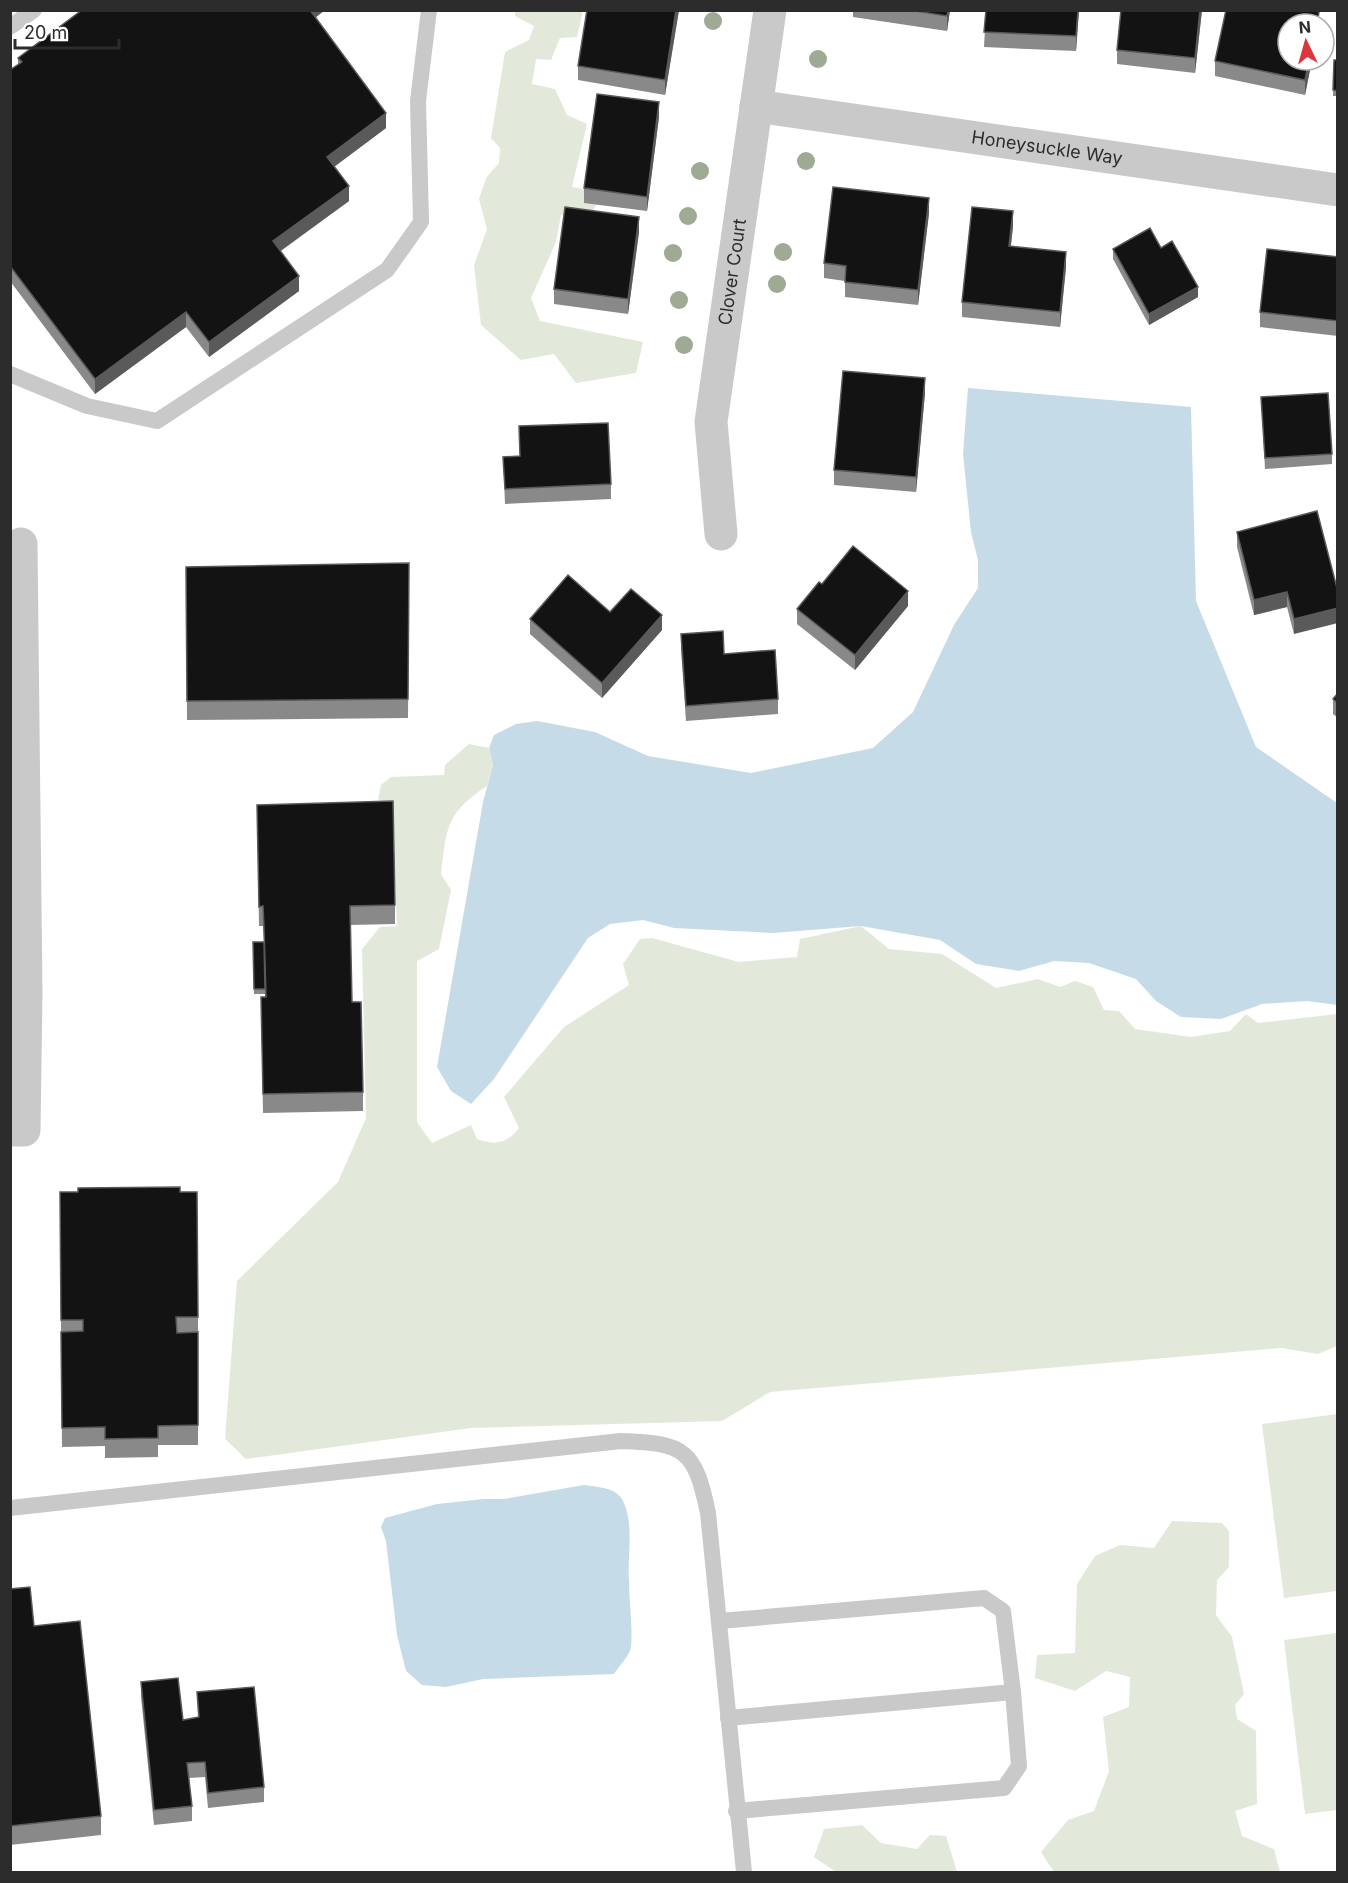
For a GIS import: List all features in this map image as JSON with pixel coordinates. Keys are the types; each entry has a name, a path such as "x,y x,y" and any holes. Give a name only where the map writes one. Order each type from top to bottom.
{"street":[{"name":"Clover Court","path":"721,534 711,422 770,10"},
{"name":"Honeysuckle Way","path":"756,106 1338,190"},
{"path":"10,1130 24,1130 18,993 21,544"}],"lane":[{"path":"10,27 34,10"},
{"path":"10,374 87,406 157,421 387,270 422,222 418,101 429,10"},
{"path":"10,1508 621,1441 658,1443 680,1450 696,1466 708,1513 720,1621 736,1811 744,1872"},
{"path":"720,1621 984,1598 1003,1611 1013,1692 1019,1766 1004,1788 736,1811"},
{"path":"728,1718 1013,1692"}],"green space":[{"path":"515,11 583,11 577,37 560,38 551,60 536,59 532,84 555,89 567,115 587,124 572,187 603,193 588,219 561,215 556,242 531,298 540,321 643,342 636,373 576,383 554,354 521,360 481,325 474,265 487,229 479,199 486,178 499,163 500,148 491,138 505,52 529,40 534,26 515,16"},
{"path":"469,744 489,748 493,765 487,786 463,805 447,833 441,874 451,890 439,949 417,961 417,1122 432,1143 471,1125 477,1139 500,1142 510,1137 519,1128 504,1097 564,1027 629,985 623,964 640,939 652,938 739,962 797,957 800,939 861,926 889,949 942,954 996,988 1038,979 1060,987 1075,981 1093,987 1104,1010 1119,1011 1135,1029 1191,1037 1230,1031 1246,1014 1258,1023 1337,1014 1337,1346 1318,1354 1281,1348 770,1392 722,1421 471,1428 246,1459 225,1439 237,1281 338,1182 366,1118 362,949 380,927 397,926 392,805 378,799 381,785 391,777 444,775 445,765"},
{"path":"1337,1414 1337,1591 1284,1598 1262,1424"},
{"path":"1172,1521 1222,1523 1229,1531 1229,1567 1217,1580 1216,1615 1232,1637 1244,1694 1235,1705 1237,1719 1256,1731 1257,1804 1235,1811 1242,1836 1274,1849 1280,1872 1054,1872 1041,1852 1068,1820 1094,1811 1109,1771 1103,1717 1129,1707 1130,1677 1106,1671 1075,1691 1035,1678 1037,1655 1075,1653 1077,1584 1095,1556 1120,1545 1154,1548"},
{"path":"1337,1633 1337,1810 1305,1814 1284,1640"},
{"path":"862,1825 881,1843 917,1849 930,1835 946,1836 957,1872 836,1872 814,1857 824,1829"}],"water":[{"path":"968,388 1191,407 1196,601 1256,747 1337,803 1337,1005 1307,1001 1262,1004 1221,1019 1181,1017 1156,1001 1136,979 1089,963 1054,961 1019,971 976,964 940,940 861,926 773,933 674,928 643,920 610,924 588,938 494,1079 471,1104 451,1091 437,1067 483,802 493,765 489,748 494,735 516,724 537,721 595,732 648,756 751,773 873,748 913,712 954,625 978,588 978,560 971,532 963,454"},
{"path":"584,1485 605,1488 619,1495 628,1518 631,1647 614,1674 483,1679 446,1687 422,1685 406,1671 397,1635 386,1541 381,1527 385,1518 437,1504 504,1499"}],"building":[{"path":"82,10 310,10 386,113 327,157 349,186 273,241 299,276 209,342 186,312 95,379 10,266 10,70 22,62 18,58"},
{"path":"587,10 676,10 665,80 578,66"},
{"path":"909,10 948,10 947,16"},
{"path":"986,10 1078,10 1076,36 984,32"},
{"path":"1121,10 1200,10 1195,58 1117,50"},
{"path":"1226,10 1314,10 1319,12 1276,12 1276,72 1307,72 1305,80 1215,61"},
{"path":"1336,60 1338,60 1338,91 1333,90 1334,72 1336,72"},
{"path":"597,94 659,102 647,197 584,188"},
{"path":"833,187 929,198 918,290 845,282 846,266 824,263"},
{"path":"565,207 639,217 628,299 554,289"},
{"path":"972,207 1013,211 1009,246 1066,252 1060,312 962,302"},
{"path":"1150,228 1161,248 1172,241 1198,287 1149,314 1113,249"},
{"path":"1267,249 1338,257 1338,321 1260,312"},
{"path":"843,371 925,378 916,477 834,470"},
{"path":"1328,393 1332,454 1265,458 1261,397"},
{"path":"608,423 611,484 505,489 503,457 520,456 519,426"},
{"path":"1317,511 1338,592 1338,608 1294,619 1287,592 1254,600 1237,532"},
{"path":"853,546 908,591 855,655 797,609 819,582 822,584"},
{"path":"409,563 408,699 187,701 186,567"},
{"path":"568,575 610,612 631,589 662,615 602,683 530,619"},
{"path":"723,631 724,654 775,650 778,699 686,706 681,634"},
{"path":"1338,693 1338,703 1333,699"},
{"path":"393,801 395,905 350,906 352,1002 361,1002 363,1092 263,1094 261,997 266,997 263,906 259,907 257,805"},
{"path":"253,942 264,942 265,989 254,989"},
{"path":"180,1187 180,1192 197,1192 198,1317 176,1317 177,1333 198,1332 198,1425 158,1426 158,1438 105,1439 105,1427 62,1428 61,1332 83,1331 83,1320 61,1320 60,1192 78,1192 78,1188"},
{"path":"30,1587 34,1626 80,1621 101,1816 10,1826 10,1589"},
{"path":"178,1678 183,1720 199,1717 197,1692 254,1687 264,1787 208,1793 205,1762 187,1763 192,1806 154,1810 141,1682"}]}
